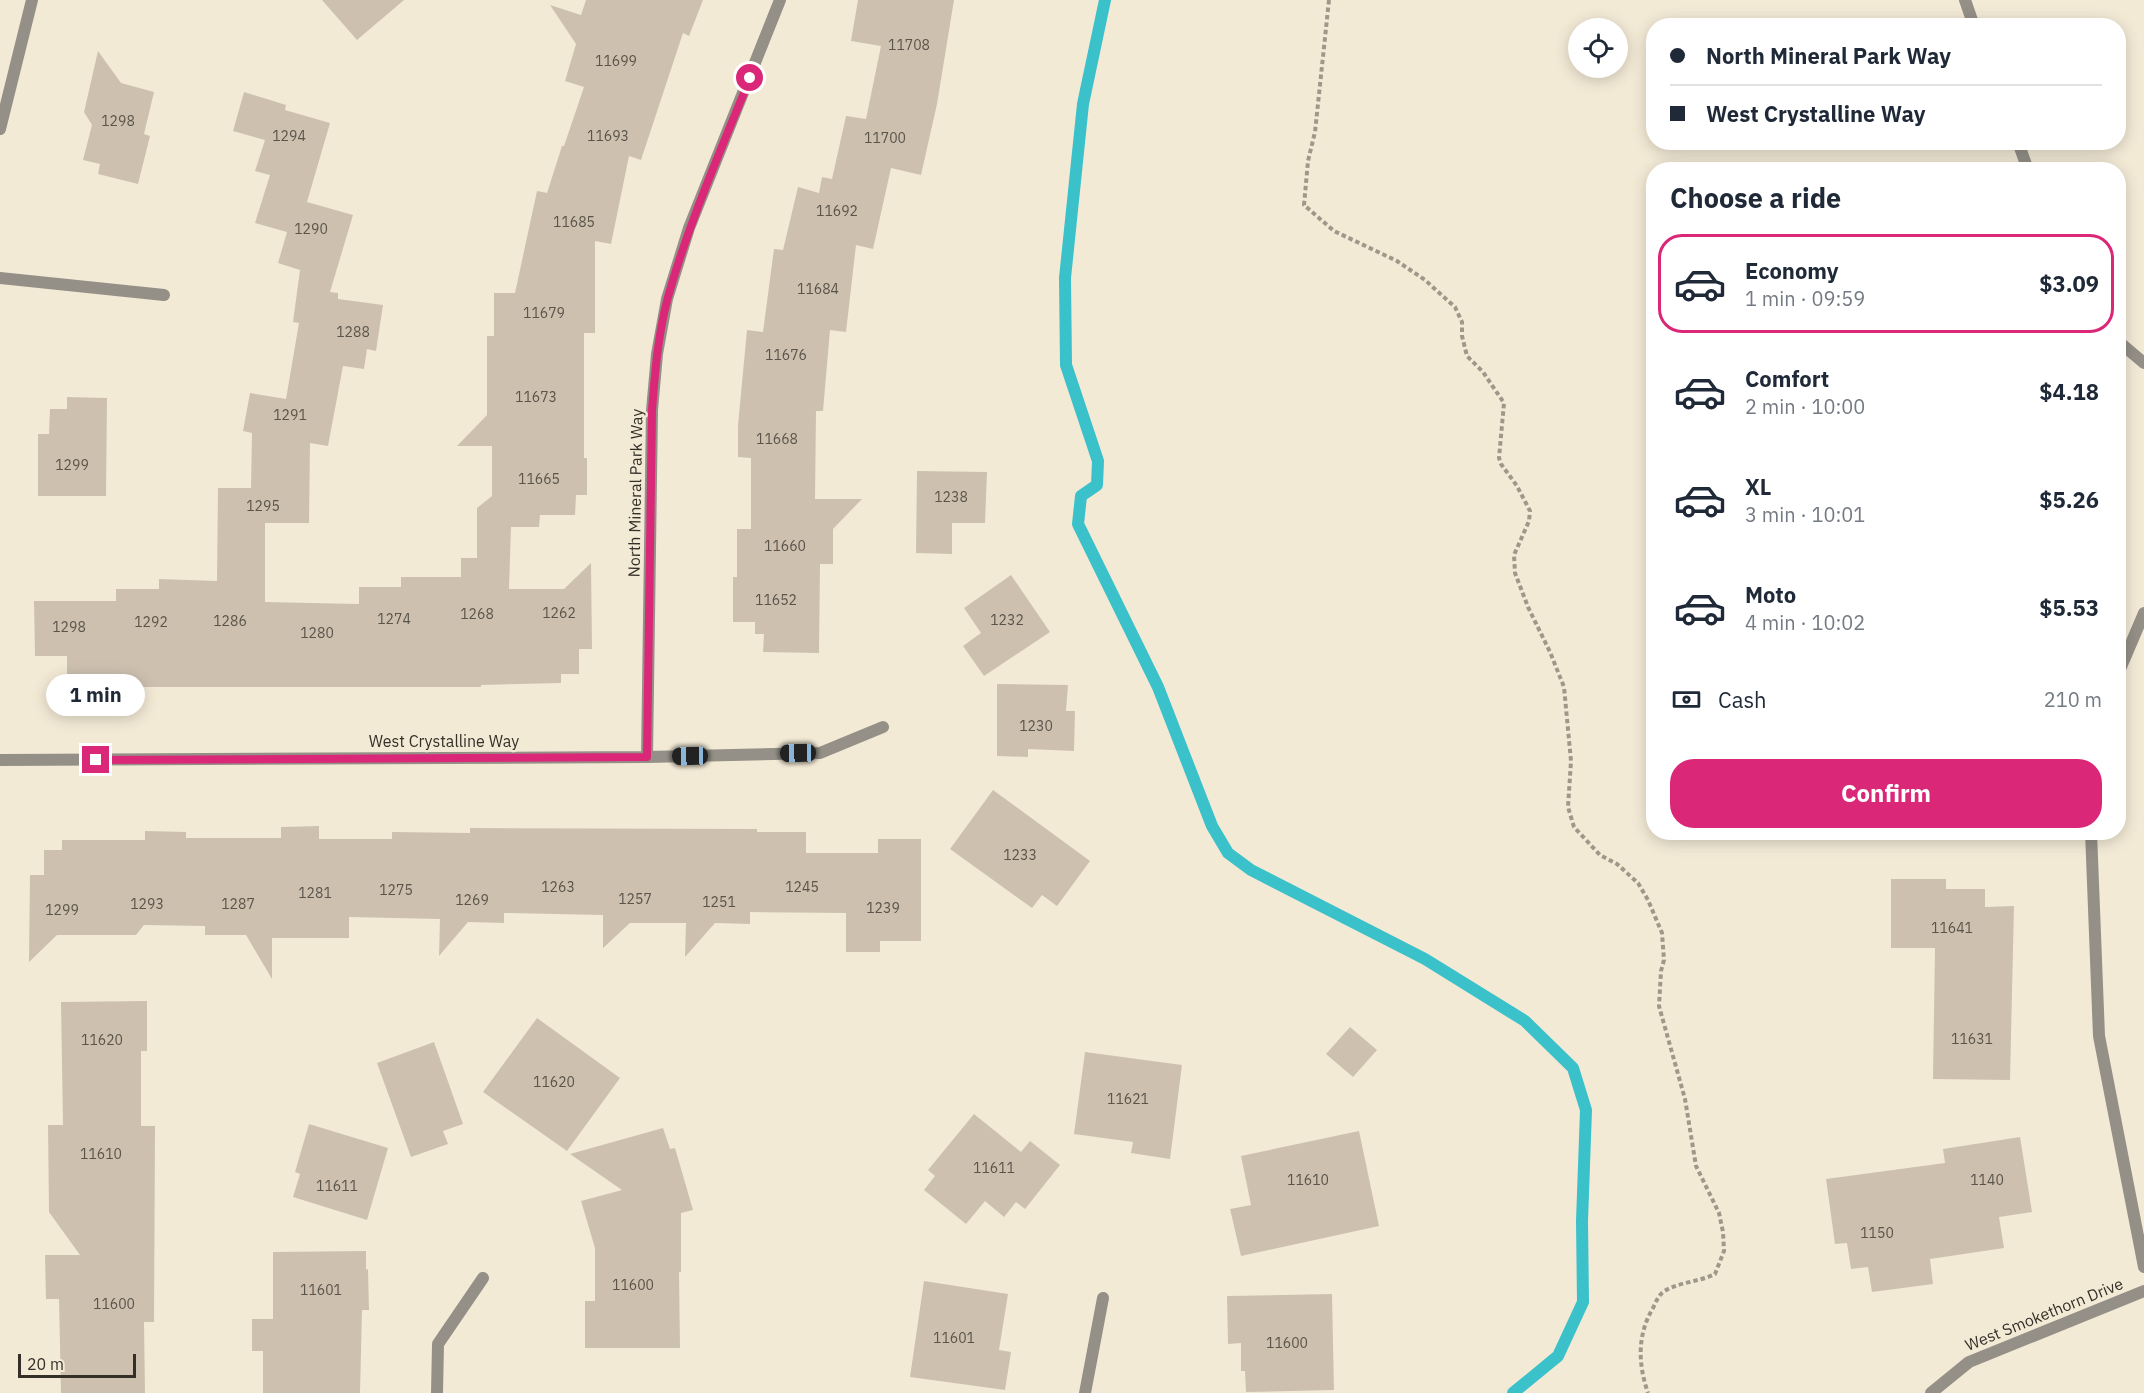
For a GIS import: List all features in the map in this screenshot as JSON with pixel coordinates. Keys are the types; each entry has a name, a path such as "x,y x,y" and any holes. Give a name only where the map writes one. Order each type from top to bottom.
{"street":[{"path":"0,129 32,0"},
{"name":"North Mineral Park Way","path":"647,757 652,422 657,354 667,299 689,228 780,0"},
{"path":"1965,0 1971,18"},
{"path":"0,278 164,295"},
{"path":"2126,348 2144,363"},
{"path":"2126,655 2144,613"},
{"name":"West Crystalline Way","path":"0,760 647,757 820,753 883,727"},
{"path":"2091,840 2099,1036 2144,1267"},
{"path":"437,1393 438,1344 483,1278"},
{"name":"West Smokethorn Drive","path":"1931,1393 1968,1362 2144,1292"},
{"path":"1085,1393 1103,1298"}],"path":[{"path":"1329,0 1315,132 1308,161 1304,205 1334,231 1397,261 1425,280 1455,307 1462,322 1462,336 1467,356 1483,372 1504,403 1499,458 1518,486 1530,511 1529,521 1514,555 1515,573 1564,687 1571,761 1568,807 1574,827 1585,840 1600,855 1617,864 1638,883 1662,933 1664,960 1660,971 1659,1006 1685,1099 1696,1166 1719,1213 1724,1251 1715,1274 1703,1280 1675,1286 1660,1294 1648,1316 1639,1356 1648,1393"}],"building":[{"path":"322,0 404,0 357,40"},
{"path":"586,0 703,0 689,36 683,33 641,160 629,156 611,244 595,241 595,333 584,333 584,458 587,458 587,495 576,495 575,515 540,515 539,527 511,527 509,589 564,589 591,563 592,649 579,649 579,674 561,674 561,683 481,685 481,687 67,687 67,656 35,656 34,601 116,601 116,589 159,589 159,579 217,581 218,488 251,488 252,433 243,431 250,393 286,399 299,323 293,322 300,270 278,263 287,232 255,223 270,175 255,171 265,140 233,131 244,92 286,105 285,110 330,123 307,202 353,215 330,292 338,293 338,299 383,305 376,351 367,349 364,369 343,366 328,446 310,443 309,523 265,523 265,602 359,604 359,587 401,587 401,577 461,577 461,558 477,558 477,508 492,496 492,446 457,446 487,415 487,336 494,336 494,293 515,293 537,191 547,193 584,87 565,81 576,44 550,5 581,15"},
{"path":"858,0 954,0 937,104 921,175 891,168 873,249 856,245 846,332 830,330 823,411 816,411 815,499 862,499 833,529 833,564 820,564 819,653 763,652 764,634 755,634 755,622 733,622 733,577 737,577 737,529 751,529 751,458 738,457 738,425 747,330 763,332 774,249 783,250 798,187 819,193 822,177 832,179 846,116 866,119 881,46 851,41"},
{"path":"98,51 121,83 154,92 144,134 150,136 138,184 98,174 100,164 83,160 92,125 84,112"},
{"path":"67,397 107,398 106,496 38,496 38,434 49,434 50,409 67,409"},
{"path":"917,471 987,472 985,523 952,523 952,554 916,553"},
{"path":"1011,575 1050,632 984,676 963,646 981,633 964,608"},
{"path":"997,684 1068,685 1066,711 1075,711 1074,751 1028,749 1028,757 997,756"},
{"path":"993,790 1090,861 1057,906 1042,895 1032,908 950,849"},
{"path":"319,826 319,839 392,839 392,832 470,833 470,828 757,829 757,832 806,832 806,853 878,853 878,839 921,839 921,941 880,941 880,952 846,952 846,913 750,912 750,924 715,923 685,957 686,923 630,923 603,948 603,915 504,913 504,923 468,922 439,956 440,919 349,917 349,938 272,938 272,979 246,935 205,935 205,926 144,925 136,935 57,935 29,962 30,875 44,875 44,850 62,850 62,840 145,840 145,831 186,832 186,838 281,838 281,827"},
{"path":"1891,879 1946,879 1946,889 1985,889 1985,907 2014,906 2010,1080 1933,1079 1935,948 1891,948"},
{"path":"147,1001 147,1051 141,1051 141,1126 155,1126 154,1322 144,1322 145,1393 61,1393 59,1299 46,1299 45,1255 80,1255 49,1212 48,1125 63,1125 61,1002"},
{"path":"537,1018 620,1078 567,1151 483,1092"},
{"path":"1350,1027 1377,1050 1353,1077 1326,1054"},
{"path":"434,1042 463,1124 443,1131 448,1144 411,1157 377,1063"},
{"path":"1085,1052 1182,1065 1170,1159 1131,1153 1133,1142 1074,1134"},
{"path":"974,1114 1021,1152 1030,1141 1060,1165 1025,1209 1016,1202 1004,1217 985,1201 966,1224 924,1190 935,1176 928,1170"},
{"path":"309,1124 388,1148 367,1220 293,1197 300,1174 295,1172"},
{"path":"663,1128 670,1149 675,1148 693,1210 681,1213 680,1348 585,1348 585,1301 595,1301 595,1248 581,1201 622,1190 570,1154"},
{"path":"1359,1131 1379,1226 1241,1256 1230,1209 1251,1205 1241,1156"},
{"path":"2020,1137 2032,1212 1999,1217 2004,1248 1930,1259 1933,1284 1872,1292 1868,1267 1851,1269 1847,1243 1835,1244 1826,1179 1945,1163 1943,1149"},
{"path":"366,1251 369,1310 362,1310 360,1393 263,1393 263,1351 252,1351 252,1319 273,1319 273,1252"},
{"path":"924,1281 1008,1294 999,1350 1011,1352 1005,1390 910,1377"},
{"path":"1332,1294 1334,1390 1246,1392 1245,1371 1241,1371 1241,1343 1228,1344 1227,1296"}],"waterway":[{"path":"1105,0 1083,104 1065,278 1066,365 1098,461 1097,485 1081,496 1078,524 1158,687 1212,826 1228,853 1251,870 1425,959 1525,1021 1573,1068 1586,1110 1582,1221 1583,1302 1558,1356 1513,1393"}],"route":[{"path":"96,760 647,757 652,410 657,354 667,299 689,228 750,78"}]}
